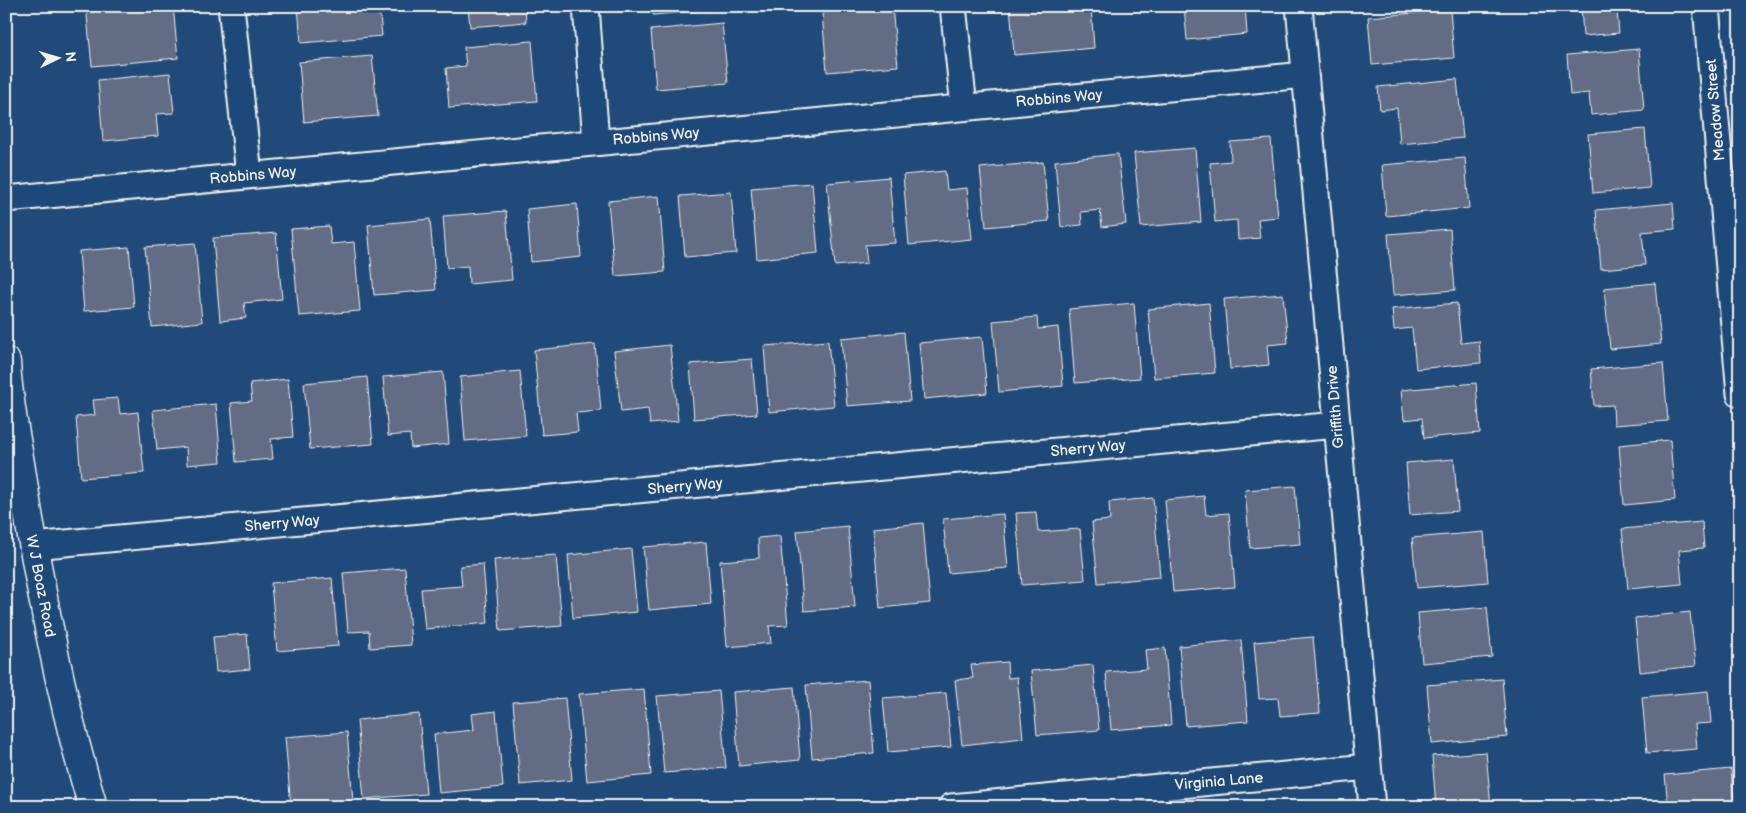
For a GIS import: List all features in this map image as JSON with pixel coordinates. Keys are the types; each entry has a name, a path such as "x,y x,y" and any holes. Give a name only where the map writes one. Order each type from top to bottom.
{"main road":[{"name":"W J Boaz Road","path":"6,362 33,546 57,668 81,767 93,807"}],"street":[{"path":"231,6 249,175"},
{"path":"586,6 596,142"},
{"path":"953,6 964,107"},
{"name":"Griffith Drive","path":"1299,6 1372,807"},
{"name":"Meadow Street","path":"1706,6 1740,394"},
{"name":"Robbins Way","path":"6,198 1305,75"},
{"name":"Sherry Way","path":"33,546 1337,425"},
{"name":"Virginia Lane","path":"951,807 1368,767"}],"building":[{"path":"86,6 173,6 178,58 92,66"},
{"path":"298,6 379,6 382,36 301,43"},
{"path":"468,6 525,6 526,22 470,27"},
{"path":"652,6 733,6 733,8 653,15"},
{"path":"1010,6 1091,6 1094,48 1014,55"},
{"path":"1184,6 1245,6 1247,34 1187,40"},
{"path":"1581,6 1635,6 1635,10 1617,11 1619,33 1583,36"},
{"path":"892,7 898,66 827,72 822,13"},
{"path":"1450,10 1454,58 1372,65 1368,17"},
{"path":"722,23 728,83 656,89 651,30"},
{"path":"532,41 537,101 449,108 446,68 466,66 464,47"},
{"path":"1639,49 1644,110 1591,115 1589,93 1570,95 1567,55"},
{"path":"372,56 378,116 304,122 299,62"},
{"path":"170,73 174,113 156,114 158,136 103,141 98,80"},
{"path":"1457,79 1463,138 1400,144 1397,108 1380,110 1378,87"},
{"path":"1645,129 1650,188 1593,193 1588,134"},
{"path":"1271,139 1278,217 1258,219 1260,238 1238,240 1237,220 1215,222 1210,163 1231,161 1230,142"},
{"path":"1195,148 1201,222 1141,227 1134,153"},
{"path":"1118,154 1126,224 1102,227 1100,210 1081,212 1082,225 1061,227 1055,161"},
{"path":"1465,158 1469,208 1386,216 1382,165"},
{"path":"1043,162 1049,221 986,227 980,168"},
{"path":"945,171 947,190 967,188 972,239 909,245 903,175"},
{"path":"889,177 895,243 865,245 867,263 835,266 827,183"},
{"path":"812,183 818,253 757,259 751,188"},
{"path":"731,192 736,253 685,257 680,196"},
{"path":"659,196 665,272 615,276 608,201"},
{"path":"1673,203 1675,229 1642,232 1645,265 1601,269 1596,210"},
{"path":"577,204 581,257 531,262 527,209"},
{"path":"506,211 512,280 469,284 468,266 447,268 443,216"},
{"path":"430,219 436,290 374,295 368,225"},
{"path":"329,226 331,244 354,242 360,311 299,316 291,229"},
{"path":"1450,229 1455,290 1393,295 1388,234"},
{"path":"276,233 282,299 244,303 246,318 220,321 213,238"},
{"path":"195,243 202,322 152,327 145,247"},
{"path":"129,247 134,307 84,311 79,251"},
{"path":"1655,283 1661,344 1610,349 1604,288"},
{"path":"1283,294 1288,343 1267,345 1269,365 1230,369 1224,299"},
{"path":"1134,303 1140,378 1075,383 1069,309"},
{"path":"1209,303 1215,373 1154,378 1148,309"},
{"path":"1457,303 1461,343 1479,341 1481,363 1416,369 1412,328 1394,330 1392,309"},
{"path":"1037,317 1038,329 1058,327 1063,386 999,392 993,321"},
{"path":"904,332 910,401 847,406 841,338"},
{"path":"982,337 987,393 924,399 919,343"},
{"path":"828,341 834,406 769,412 764,346"},
{"path":"595,344 601,411 576,413 578,432 542,435 534,350"},
{"path":"670,345 678,421 650,424 648,409 621,412 614,351"},
{"path":"752,359 757,414 694,419 690,364"},
{"path":"1663,363 1668,421 1614,425 1613,405 1594,406 1591,369"},
{"path":"520,371 526,436 465,441 460,377"},
{"path":"443,372 449,444 411,448 410,434 388,436 383,377"},
{"path":"367,377 373,444 310,449 304,383"},
{"path":"288,379 293,437 271,439 273,459 236,462 231,403 252,401 250,383"},
{"path":"1476,383 1480,433 1424,438 1422,418 1404,420 1401,390"},
{"path":"118,398 120,414 138,412 144,473 81,478 76,417 95,415 93,400"},
{"path":"216,404 221,462 187,465 186,447 157,450 153,410"},
{"path":"1670,440 1675,500 1624,505 1619,445"},
{"path":"1454,459 1458,511 1410,515 1406,463"},
{"path":"1295,486 1300,544 1250,548 1245,490"},
{"path":"1204,496 1206,515 1229,513 1235,587 1173,592 1165,500"},
{"path":"1153,498 1160,577 1098,583 1092,522 1110,520 1109,502"},
{"path":"1036,512 1038,532 1080,529 1085,580 1022,585 1016,513"},
{"path":"1003,514 1008,568 948,573 943,519"},
{"path":"1702,522 1704,548 1679,550 1682,584 1628,589 1622,529"},
{"path":"923,523 930,603 880,608 873,528"},
{"path":"848,526 855,607 804,611 797,531"},
{"path":"1484,532 1488,582 1417,588 1412,538"},
{"path":"780,536 788,625 769,626 771,643 727,647 720,561 759,558 758,538"},
{"path":"706,542 711,604 649,610 643,547"},
{"path":"631,549 637,612 573,618 568,555"},
{"path":"556,555 562,626 500,631 494,560"},
{"path":"483,564 488,623 425,629 421,589 462,586 460,566"},
{"path":"405,568 411,645 370,648 369,631 348,632 343,573"},
{"path":"332,578 338,646 277,651 271,583"},
{"path":"1487,607 1492,657 1422,663 1418,613"},
{"path":"1690,612 1696,666 1640,672 1635,618"},
{"path":"247,634 250,669 216,672 213,637"},
{"path":"1313,637 1320,713 1280,716 1278,698 1259,699 1254,642"},
{"path":"1241,640 1248,721 1186,726 1179,646"},
{"path":"1165,648 1171,725 1111,730 1106,672 1147,669 1145,650"},
{"path":"1007,662 1008,678 1017,677 1023,738 962,745 955,680 973,678 971,665"},
{"path":"1093,665 1099,730 1037,735 1031,671"},
{"path":"1502,679 1507,737 1432,744 1427,685"},
{"path":"868,680 874,753 812,758 806,685"},
{"path":"794,687 800,760 739,766 733,692"},
{"path":"644,689 651,775 587,781 579,694"},
{"path":"719,691 726,768 664,773 657,696"},
{"path":"1708,691 1711,723 1695,724 1697,749 1647,753 1642,697"},
{"path":"946,693 951,747 888,752 883,698"},
{"path":"565,698 572,780 520,785 513,702"},
{"path":"496,711 503,787 439,793 434,734 474,730 472,714"},
{"path":"419,714 426,794 364,799 357,720"},
{"path":"347,732 353,801 291,807 285,737"},
{"path":"1486,752 1491,807 1436,807 1432,756"},
{"path":"1731,769 1734,807 1668,807 1665,775"}]}
